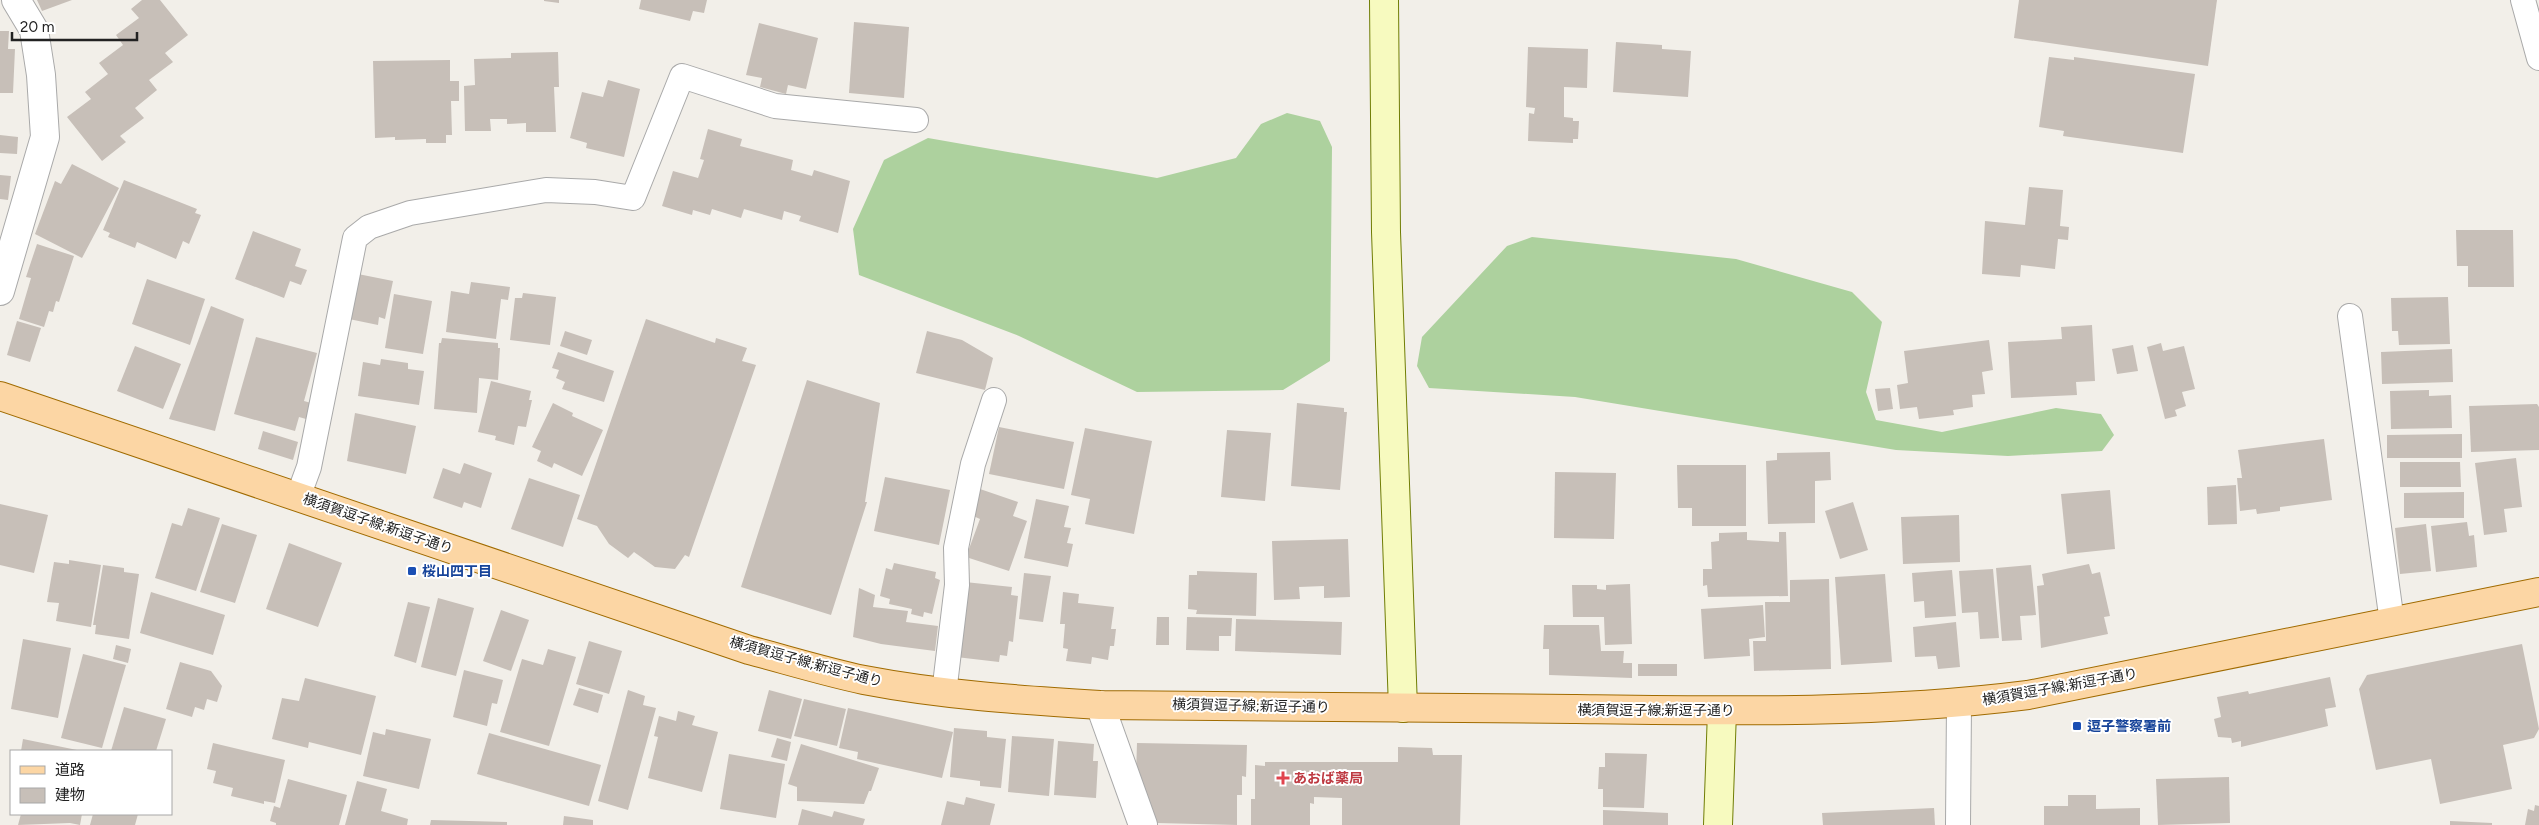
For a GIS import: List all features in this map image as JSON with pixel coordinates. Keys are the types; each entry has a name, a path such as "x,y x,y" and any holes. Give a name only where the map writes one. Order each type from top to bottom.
{"main road":[{"name":"横須賀逗子線;新逗子通り","path":"0,396 749,650 863,680 944,693 1010,700 1100,705 1722,711 1867,710 1959,704 2028,695 2539,592"}],"street":[{"path":"0,291 45,137 42,75 34,30 16,0"},
{"path":"1384,0 1386,232 1403,708"},
{"path":"1100,705 1143,825"},
{"path":"1718,825 1722,711"}],"lane":[{"path":"2523,0 2539,58"},
{"path":"298,497 309,467 355,238 369,227 410,213 546,190 595,192 633,198 682,76 775,106 916,120"},
{"path":"2350,316 2392,622"},
{"path":"944,693 958,585 956,548 973,464 994,400"},
{"path":"1958,825 1959,704"}],"green space":[{"path":"1287,113 1320,121 1332,147 1330,361 1283,390 1137,392 1019,336 859,275 853,229 884,160 928,138 1157,178 1236,158 1261,124"},
{"path":"1532,237 1736,259 1852,292 1882,322 1866,392 1876,420 1942,432 2056,408 2101,414 2114,435 2102,451 2008,456 1896,450 1575,397 1429,388 1417,366 1422,337 1507,246"}],"building":[{"path":"37,0 72,0 42,11"},
{"path":"142,0 160,0 188,35 165,53 173,62 149,80 157,90 135,108 144,118 120,136 126,142 102,161 67,117 91,99 85,92 108,74 99,63 123,45 116,35 139,18 131,9"},
{"path":"559,0 559,3 544,1"},
{"path":"641,0 707,0 704,13 693,11 690,21 639,9"},
{"path":"2019,0 2217,0 2208,66 2014,38"},
{"path":"854,22 909,27 904,98 849,93"},
{"path":"759,23 818,38 806,89 788,85 786,94 760,87 762,78 746,75"},
{"path":"0,31 9,31 8,49 15,49 13,93 0,93"},
{"path":"1616,42 1662,45 1662,49 1691,51 1688,97 1613,92"},
{"path":"1528,47 1588,49 1587,88 1564,87 1564,117 1573,118 1573,121 1579,121 1578,139 1573,139 1573,143 1528,141 1529,113 1534,114 1535,108 1526,107"},
{"path":"558,52 559,87 554,87 556,132 526,132 526,123 507,124 507,119 490,119 491,131 465,131 464,86 475,85 474,59 511,58 511,53"},
{"path":"2049,57 2074,60 2074,57 2195,74 2183,153 2063,136 2064,131 2039,127"},
{"path":"450,60 450,81 459,81 459,101 451,101 452,135 446,135 446,143 426,143 426,139 395,140 395,137 375,138 373,61"},
{"path":"608,80 640,89 624,157 586,148 587,143 570,138 582,92 603,97"},
{"path":"708,129 742,139 740,146 793,160 791,170 812,176 814,170 850,181 838,233 799,221 801,216 784,211 782,220 744,209 741,218 712,209 710,215 693,210 692,215 662,206 673,171 698,178 704,160 700,159"},
{"path":"0,135 18,137 17,154 0,153"},
{"path":"72,164 119,188 82,258 35,234 55,181 61,184"},
{"path":"0,175 11,176 8,200 0,199"},
{"path":"124,180 197,209 195,213 201,215 189,244 183,241 176,259 137,242 135,248 108,237 110,233 103,230"},
{"path":"2029,187 2063,190 2060,226 2069,227 2068,240 2058,239 2055,269 2021,265 2020,277 1982,274 1985,221 2025,225"},
{"path":"2456,230 2513,230 2514,287 2468,287 2468,266 2457,266"},
{"path":"253,231 301,249 295,266 307,270 301,285 290,281 284,298 235,279"},
{"path":"37,244 74,256 59,302 56,301 53,312 49,311 44,327 19,319 31,278 26,277"},
{"path":"358,274 393,281 385,319 379,317 378,325 349,319"},
{"path":"147,279 205,299 190,345 132,324"},
{"path":"471,282 510,287 508,300 501,299 496,339 446,332 451,291 469,294"},
{"path":"523,293 556,297 550,345 510,340 515,298 522,298"},
{"path":"394,294 432,301 423,354 385,348"},
{"path":"2448,297 2450,344 2399,345 2398,331 2392,331 2391,298"},
{"path":"211,306 244,319 215,431 169,419"},
{"path":"646,319 715,343 716,338 747,348 742,361 756,365 689,557 685,555 675,569 655,567 634,552 628,558 609,544 597,526 577,519"},
{"path":"17,321 41,328 30,362 7,355"},
{"path":"2092,325 2095,381 2076,382 2077,395 2011,398 2008,342 2062,339 2061,327"},
{"path":"565,331 592,340 587,355 560,346"},
{"path":"927,331 962,340 993,358 985,390 916,373"},
{"path":"256,337 317,353 304,401 311,403 306,419 299,417 295,431 234,414"},
{"path":"442,338 498,343 498,348 500,348 498,380 479,378 477,413 434,409 439,343 441,343"},
{"path":"1989,340 1993,370 1982,372 1985,394 1972,395 1973,407 1953,410 1954,415 1919,419 1917,407 1900,409 1897,385 1908,383 1904,351"},
{"path":"2161,343 2163,351 2184,346 2195,389 2182,392 2186,406 2175,410 2177,416 2165,419 2147,347"},
{"path":"2133,345 2138,371 2117,374 2112,349"},
{"path":"135,346 181,364 163,409 117,391"},
{"path":"2452,349 2453,382 2382,384 2381,352"},
{"path":"558,352 614,371 604,402 562,389 565,382 556,378 559,370 552,368"},
{"path":"381,359 408,363 408,369 424,371 419,405 358,396 363,362 380,365"},
{"path":"807,380 880,403 865,502 867,502 831,615 741,587"},
{"path":"491,381 531,391 529,400 532,400 526,427 518,426 514,445 495,440 496,436 478,432"},
{"path":"1890,388 1893,409 1878,411 1875,389"},
{"path":"2429,390 2429,396 2451,395 2452,428 2391,429 2390,391"},
{"path":"553,403 573,413 572,416 603,430 582,476 554,463 552,468 537,461 541,451 532,447"},
{"path":"1297,403 1344,408 1344,412 1347,412 1340,490 1291,486"},
{"path":"2537,404 2539,407 2539,450 2471,452 2469,406"},
{"path":"355,413 416,426 406,474 347,461"},
{"path":"999,427 1074,442 1064,489 989,474"},
{"path":"1085,428 1152,441 1134,534 1085,524 1090,499 1071,495"},
{"path":"1227,430 1271,433 1265,501 1221,497"},
{"path":"263,431 298,442 293,460 258,449"},
{"path":"2462,434 2462,458 2387,458 2387,435"},
{"path":"2324,439 2332,500 2280,507 2280,511 2257,514 2256,509 2240,511 2237,478 2242,478 2238,450"},
{"path":"1830,452 1831,480 1815,481 1815,523 1768,524 1766,461 1777,460 1777,453"},
{"path":"2516,458 2522,507 2504,509 2507,532 2484,535 2475,463"},
{"path":"2400,462 2460,462 2461,487 2400,487"},
{"path":"464,463 492,473 481,508 464,502 462,508 433,498 443,468 460,474"},
{"path":"1677,465 1746,465 1746,526 1692,526 1692,508 1678,508"},
{"path":"1555,472 1616,473 1614,539 1554,538"},
{"path":"885,477 950,490 939,545 874,531"},
{"path":"529,478 580,495 563,547 511,529"},
{"path":"2236,485 2237,524 2208,525 2207,487"},
{"path":"980,489 1018,502 1013,516 1027,521 1009,571 966,557 980,519 971,515"},
{"path":"2110,490 2115,549 2067,554 2061,494"},
{"path":"2464,492 2464,518 2404,518 2404,493"},
{"path":"1036,499 1069,506 1064,527 1071,528 1067,543 1073,544 1068,567 1024,558"},
{"path":"1853,502 1868,550 1840,559 1825,511"},
{"path":"0,504 48,515 34,573 0,565"},
{"path":"188,508 220,518 196,591 155,578 172,523 182,526"},
{"path":"1959,515 1960,562 1903,564 1901,517"},
{"path":"2467,522 2469,536 2474,535 2477,567 2436,572 2431,526"},
{"path":"222,524 257,535 235,603 200,592"},
{"path":"2426,524 2431,571 2400,574 2395,528"},
{"path":"1747,532 1747,540 1779,542 1779,532 1786,532 1788,596 1708,597 1707,585 1703,586 1703,569 1712,569 1711,542 1719,541 1719,533"},
{"path":"1348,539 1350,597 1324,598 1324,586 1299,587 1300,599 1274,600 1272,541"},
{"path":"289,543 342,563 318,627 266,609"},
{"path":"69,560 101,565 91,627 56,621 59,603 47,602 54,562 69,564"},
{"path":"894,563 936,572 935,578 940,580 932,614 924,612 923,617 911,614 912,609 889,604 890,599 880,596 886,568 892,570"},
{"path":"2089,564 2092,574 2100,572 2110,616 2104,617 2108,634 2041,648 2037,586 2044,585 2042,574"},
{"path":"103,565 124,568 124,572 139,574 129,639 95,634 96,625 93,625"},
{"path":"2031,565 2036,615 2020,616 2022,640 2002,641 1996,568"},
{"path":"1993,569 1999,638 1980,639 1978,612 1962,613 1959,571"},
{"path":"1952,570 1956,616 1925,618 1924,601 1914,602 1912,573"},
{"path":"1197,571 1257,573 1256,616 1196,614 1197,610 1188,609 1189,575 1197,575"},
{"path":"1024,573 1051,576 1043,622 1019,619"},
{"path":"1885,574 1892,662 1841,665 1835,577"},
{"path":"1829,579 1831,669 1754,671 1753,641 1766,641 1765,602 1790,602 1790,580"},
{"path":"965,582 1012,587 1011,595 1018,596 1013,642 1009,641 1007,656 1000,655 999,662 956,657"},
{"path":"1630,584 1632,644 1605,645 1604,617 1573,617 1572,585 1597,585 1597,589 1606,590 1606,585"},
{"path":"859,588 875,595 873,607 908,611 906,622 938,626 935,651 881,644 853,637"},
{"path":"151,592 225,615 213,655 140,633"},
{"path":"1063,592 1079,594 1078,603 1114,607 1111,629 1116,629 1114,646 1110,646 1108,660 1092,657 1091,664 1066,661 1068,649 1063,648 1065,624 1060,624"},
{"path":"438,598 474,608 456,676 421,667"},
{"path":"408,602 430,607 416,663 394,656"},
{"path":"1763,605 1765,637 1749,639 1750,656 1704,659 1701,609"},
{"path":"501,610 529,620 511,671 483,661"},
{"path":"1157,617 1169,617 1169,645 1156,645"},
{"path":"1187,617 1232,618 1231,636 1219,636 1219,651 1186,650"},
{"path":"1236,619 1342,622 1341,655 1235,651"},
{"path":"1956,622 1960,667 1938,669 1936,656 1915,657 1913,627"},
{"path":"1544,625 1599,625 1601,651 1624,651 1623,663 1632,663 1632,678 1549,675 1549,649 1543,649"},
{"path":"23,639 71,648 58,718 11,709"},
{"path":"589,641 622,651 609,694 576,684"},
{"path":"2522,644 2539,729 2534,738 2503,745 2512,789 2440,804 2431,759 2376,770 2359,689 2367,675"},
{"path":"116,645 131,649 128,663 113,659"},
{"path":"548,649 576,657 549,746 500,732 522,659 543,665"},
{"path":"83,654 126,665 102,748 61,738"},
{"path":"180,662 211,671 222,686 217,702 207,699 204,710 195,707 192,717 166,709"},
{"path":"1638,664 1677,664 1677,676 1638,676"},
{"path":"464,670 503,680 497,704 492,703 487,726 453,717"},
{"path":"2330,677 2336,707 2325,709 2328,726 2241,747 2241,741 2232,743 2231,738 2218,737 2214,719 2221,717 2217,697 2248,691 2249,694"},
{"path":"305,678 376,696 361,755 309,742 308,748 272,739 282,698 299,701"},
{"path":"579,688 603,695 598,713 573,705"},
{"path":"628,690 645,696 643,705 656,708 628,810 598,801"},
{"path":"769,690 802,699 791,739 758,731"},
{"path":"804,699 846,709 837,746 794,736"},
{"path":"124,707 166,719 156,750 111,750"},
{"path":"848,708 953,732 942,778 857,759 858,752 839,748"},
{"path":"678,711 695,716 692,725 718,732 702,792 648,778 658,737 654,736 659,716 676,721"},
{"path":"954,728 987,731 987,737 1006,739 1001,788 980,786 980,781 950,777"},
{"path":"386,729 431,739 419,789 363,776 373,732 385,735"},
{"path":"489,733 601,765 589,806 477,774"},
{"path":"1012,736 1054,739 1049,796 1008,792"},
{"path":"777,738 791,742 787,761 771,757"},
{"path":"23,739 77,750 21,750"},
{"path":"1058,741 1094,744 1093,761 1098,761 1096,798 1054,795"},
{"path":"213,743 285,760 275,803 264,801 264,804 231,796 233,788 213,783 216,771 207,769"},
{"path":"1137,743 1247,745 1246,777 1242,776 1242,795 1237,795 1237,825 1157,823 1136,775"},
{"path":"801,744 879,768 864,804 797,801 797,787 788,784"},
{"path":"1398,747 1432,748 1433,755 1462,755 1460,825 1342,825 1342,798 1314,797 1314,804 1310,803 1310,825 1251,825 1251,799 1255,799 1255,765 1265,766 1265,762 1398,762"},
{"path":"1605,753 1647,754 1644,808 1603,807 1603,789 1598,789 1599,767 1605,767"},
{"path":"729,754 785,764 776,818 720,809"},
{"path":"2229,777 2230,823 2158,825 2156,779"},
{"path":"288,779 347,795 339,825 276,825 276,823 270,821 274,806 280,808"},
{"path":"357,781 387,789 381,811 408,819 407,825 345,825"},
{"path":"2068,795 2096,795 2096,809 2140,808 2140,825 2044,825 2044,806 2068,806"},
{"path":"966,797 995,804 990,825 941,825 947,801 964,805"},
{"path":"2535,805 2539,806 2539,825 2525,825 2528,809 2534,811"},
{"path":"1934,808 1935,825 1823,825 1822,813"},
{"path":"802,809 832,817 834,811 865,819 863,825 798,825"},
{"path":"1603,810 1668,813 1668,825 1603,825"},
{"path":"21,815 82,815 80,825 70,823 18,825"},
{"path":"93,815 138,815 135,825 90,825"},
{"path":"564,816 593,820 593,825 563,825"},
{"path":"431,820 507,822 507,825 430,825"},
{"path":"2450,821 2492,823 2492,825 2450,825"}],"place":[{"name":"桜山四丁目","path":"412,571"},
{"name":"逗子警察署前","path":"2077,726"},
{"name":"あおば薬局","path":"1283,778"}]}
